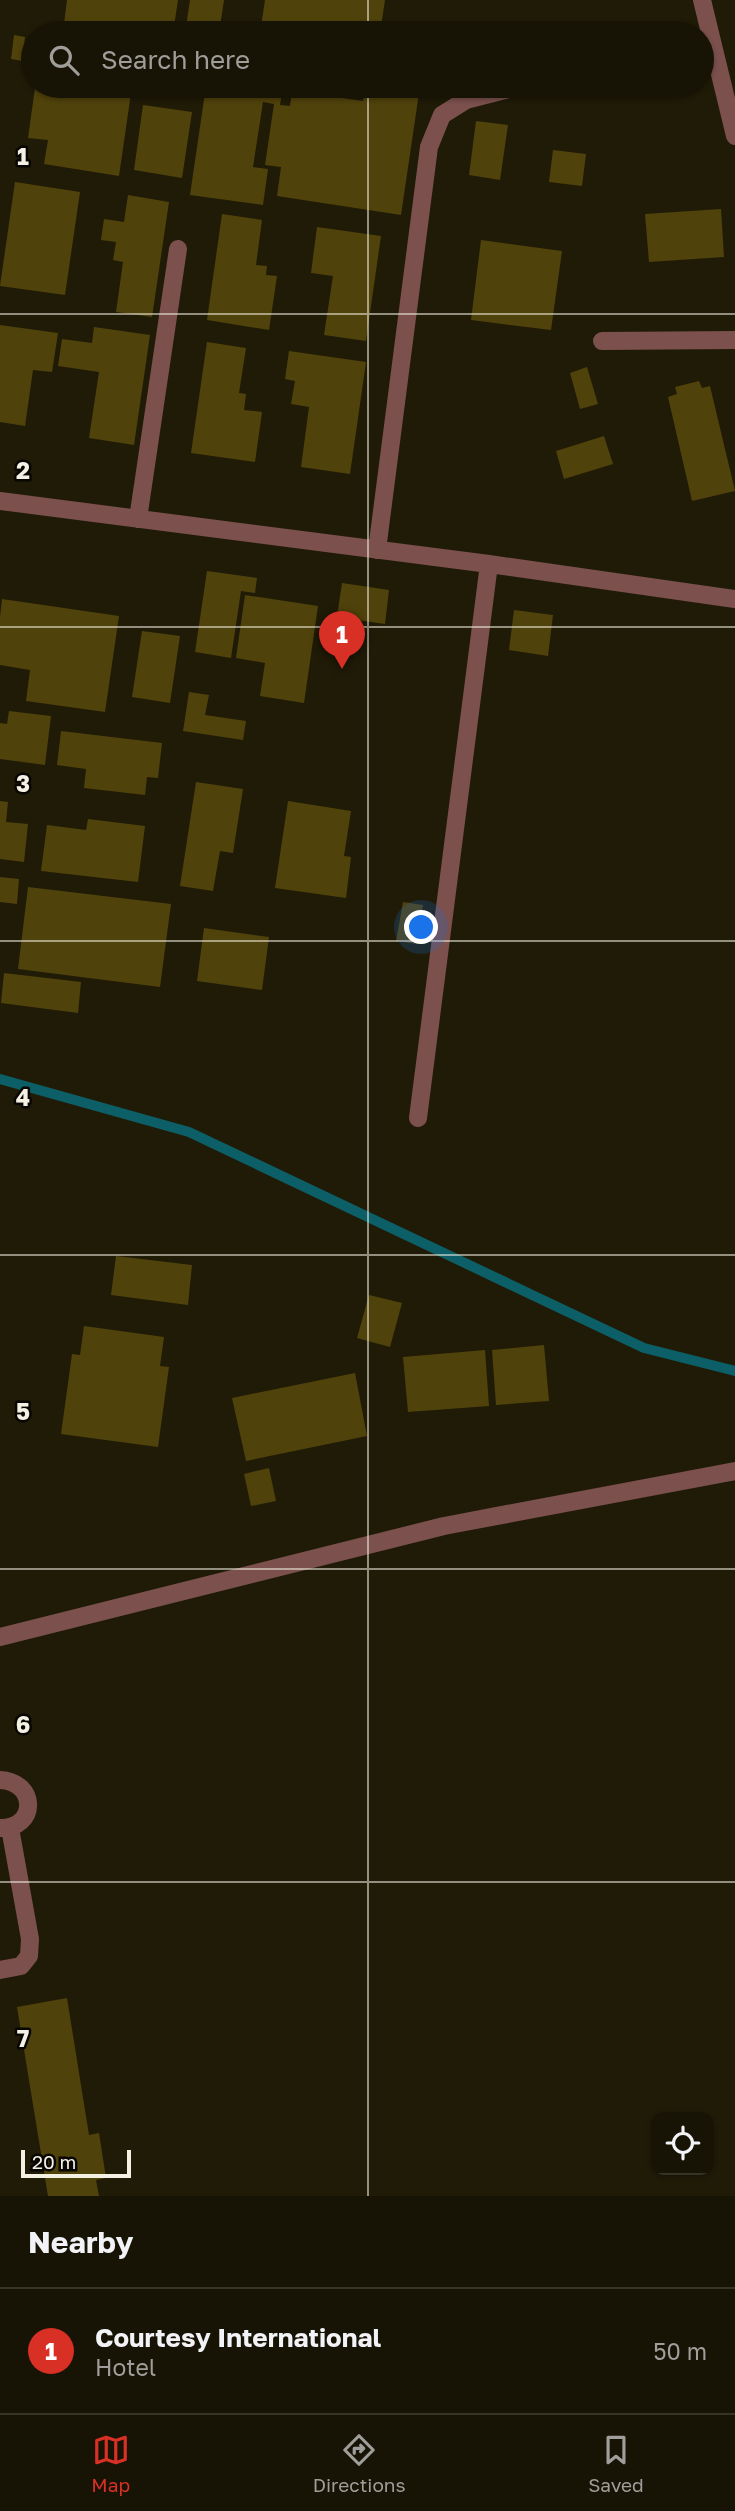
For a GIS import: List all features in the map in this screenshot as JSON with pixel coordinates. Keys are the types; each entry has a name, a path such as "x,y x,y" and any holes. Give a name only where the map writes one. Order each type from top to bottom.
{"street":[{"path":"702,0 704,21"},
{"path":"714,67 732,112 735,136"},
{"path":"377,550 429,147 442,115 474,98"},
{"path":"138,519 178,249"},
{"path":"602,341 735,340"},
{"path":"0,502 489,564 735,599"},
{"path":"418,1118 489,564"},
{"path":"0,1637 444,1526 735,1471"},
{"path":"0,1780 12,1781 23,1788 28,1799 28,1812 21,1822 5,1828 30,1939 29,1956 21,1966 0,1970"}],"building":[{"path":"67,0 178,0 175,21 64,21"},
{"path":"190,0 224,0 221,21 187,21"},
{"path":"265,0 385,0 382,21 262,21"},
{"path":"14,35 21,36 21,61 11,59"},
{"path":"34,98 130,98 119,176 44,164 48,140 28,138"},
{"path":"204,98 281,98 280,105 290,106 291,98 342,98 363,101 363,98 418,98 401,215 277,196 281,167 265,165 274,104 263,102 253,167 268,169 263,205 190,195"},
{"path":"143,105 192,112 182,178 134,170"},
{"path":"476,121 508,125 500,180 469,175"},
{"path":"553,150 586,154 582,186 549,182"},
{"path":"15,182 80,192 65,295 0,286"},
{"path":"128,195 169,202 152,317 116,312 123,262 113,260 116,242 101,240 104,219 124,222"},
{"path":"721,209 724,257 649,262 645,214"},
{"path":"222,214 262,220 256,265 267,266 266,275 277,276 269,330 207,320"},
{"path":"317,227 381,236 366,341 324,335 333,276 311,273"},
{"path":"481,240 562,251 551,330 471,320"},
{"path":"0,325 58,333 52,372 33,370 25,426 0,422"},
{"path":"94,327 150,335 134,445 89,438 99,372 58,366 62,339 92,343"},
{"path":"207,342 246,348 239,393 246,394 244,410 262,412 255,462 191,453"},
{"path":"289,351 366,362 350,474 301,467 309,407 291,404 295,381 285,379"},
{"path":"587,367 598,404 580,409 570,373"},
{"path":"699,381 702,388 710,386 735,491 692,501 668,397 677,394 675,387"},
{"path":"604,436 613,464 564,479 556,451"},
{"path":"207,571 257,578 255,593 241,591 231,658 195,652"},
{"path":"342,583 389,590 385,624 337,617"},
{"path":"245,595 318,606 304,703 260,696 265,663 236,658"},
{"path":"2,599 119,616 105,712 26,701 30,670 0,665"},
{"path":"514,610 553,615 548,656 509,650"},
{"path":"142,631 180,636 170,703 132,697"},
{"path":"189,692 209,695 205,715 246,721 243,740 183,731"},
{"path":"9,711 51,716 45,765 0,759 0,723 7,724"},
{"path":"61,731 162,743 158,778 147,777 145,795 84,788 86,769 57,765"},
{"path":"196,782 243,789 233,853 220,851 213,891 180,886"},
{"path":"0,801 8,802 6,822 28,824 24,862 0,859"},
{"path":"288,801 351,811 344,856 351,857 346,898 275,888"},
{"path":"88,819 145,826 138,882 41,871 47,825 86,830"},
{"path":"0,877 19,879 17,904 0,902"},
{"path":"28,887 171,904 160,987 18,969"},
{"path":"403,902 423,905 417,944 396,941"},
{"path":"204,928 269,937 262,990 197,981"},
{"path":"4,973 81,982 78,1013 1,1003"},
{"path":"116,1256 192,1265 188,1305 111,1295"},
{"path":"369,1295 402,1303 390,1347 357,1338"},
{"path":"84,1326 164,1337 160,1366 169,1367 158,1447 61,1434 72,1354 80,1355"},
{"path":"544,1345 549,1401 496,1405 492,1350"},
{"path":"485,1350 489,1406 408,1412 403,1357"},
{"path":"355,1373 367,1436 246,1461 232,1398"},
{"path":"269,1468 276,1501 251,1506 244,1474"},
{"path":"67,1998 89,2135 99,2133 106,2178 96,2180 99,2196 48,2196 17,2007"}],"waterway":[{"path":"0,1079 189,1132 644,1348 735,1371"}],"place":[{"name":"Courtesy International","path":"342,669"}]}
